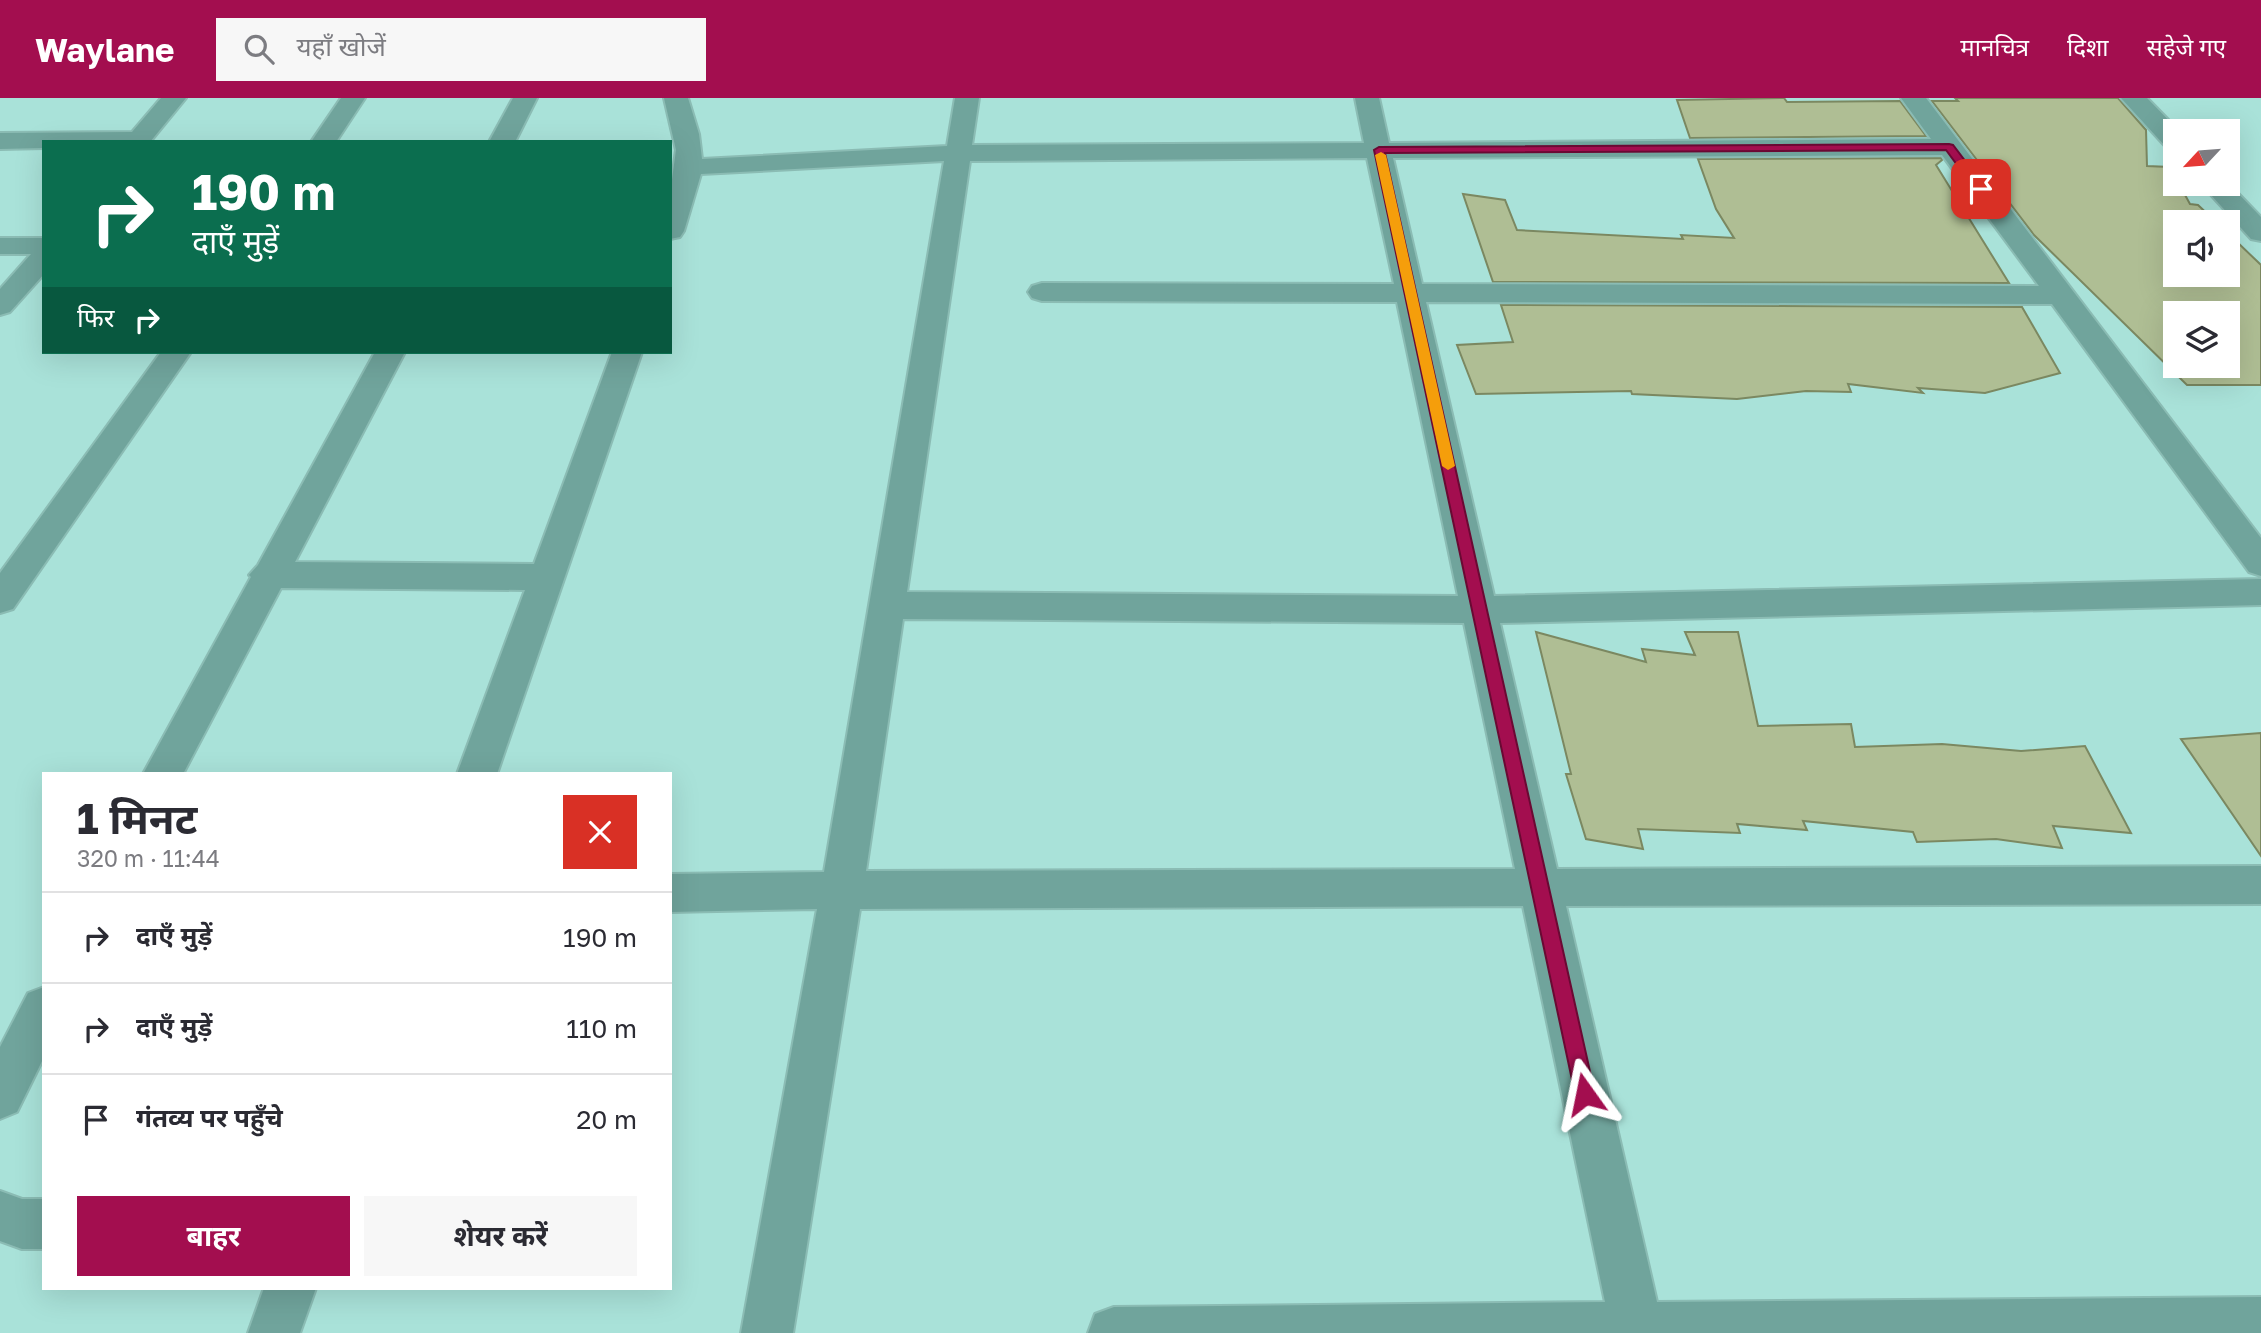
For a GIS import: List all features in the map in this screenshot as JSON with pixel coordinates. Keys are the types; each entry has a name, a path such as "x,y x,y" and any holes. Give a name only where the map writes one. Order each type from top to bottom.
{"street":[{"path":"137,140 174,98"},
{"path":"324,140 353,98"},
{"path":"503,140 525,98"},
{"path":"672,226 683,200 689,167 688,130 676,98"},
{"path":"767,1333 842,890 967,98"},
{"path":"1367,98 1637,1330"},
{"path":"1913,98 2261,563"},
{"path":"2133,98 2163,129"},
{"path":"0,141 42,141"},
{"path":"689,167 957,153 1949,147"},
{"path":"2226,196 2261,233"},
{"path":"0,246 42,246"},
{"path":"0,306 42,259"},
{"path":"1042,292 2059,295"},
{"path":"0,600 175,354"},
{"path":"164,772 267,575 389,354"},
{"path":"478,772 626,354"},
{"path":"267,575 547,577"},
{"path":"887,605 1480,610 2261,592"},
{"path":"672,893 842,890 2261,885"},
{"path":"0,1097 42,1012"},
{"path":"0,1216 22,1224 42,1224"},
{"path":"274,1333 289,1290"},
{"path":"1114,1333 2261,1323"}],"building":[{"path":"1784,98 1787,102 1900,101 1926,136 1690,138 1677,100"},
{"path":"1955,98 2118,98 2146,130 2147,166 2163,167 2163,196 2186,196 2190,204 2198,205 2203,210 2163,210 2163,287 2240,287 2240,245 2261,265 2261,385 2187,385 2180,378 2240,378 2240,301 2163,301 2163,361 2034,235 1932,101 1958,101"},
{"path":"1941,158 1936,165 2009,283 1493,282 1463,194 1505,200 1517,230 1683,239 1681,235 1734,238 1716,209 1698,159"},
{"path":"1501,305 2022,307 2060,373 1985,393 1918,388 1923,393 1848,384 1851,392 1806,391 1737,399 1632,394 1631,391 1476,394 1457,345 1513,342"},
{"path":"1536,632 1646,662 1642,649 1695,655 1685,632 1738,632 1758,726 1851,724 1855,747 1942,744 2021,751 2085,746 2131,833 2053,826 2062,848 1996,839 1917,842 1913,832 1803,821 1807,830 1737,824 1740,833 1638,829 1643,849 1586,839 1566,774 1571,774"},
{"path":"2261,733 2261,856 2181,739"}],"slow traffic":[{"path":"1381,155 1448,466"}],"route":[{"path":"1585,1094 1379,150 1949,147 1981,189"}]}
